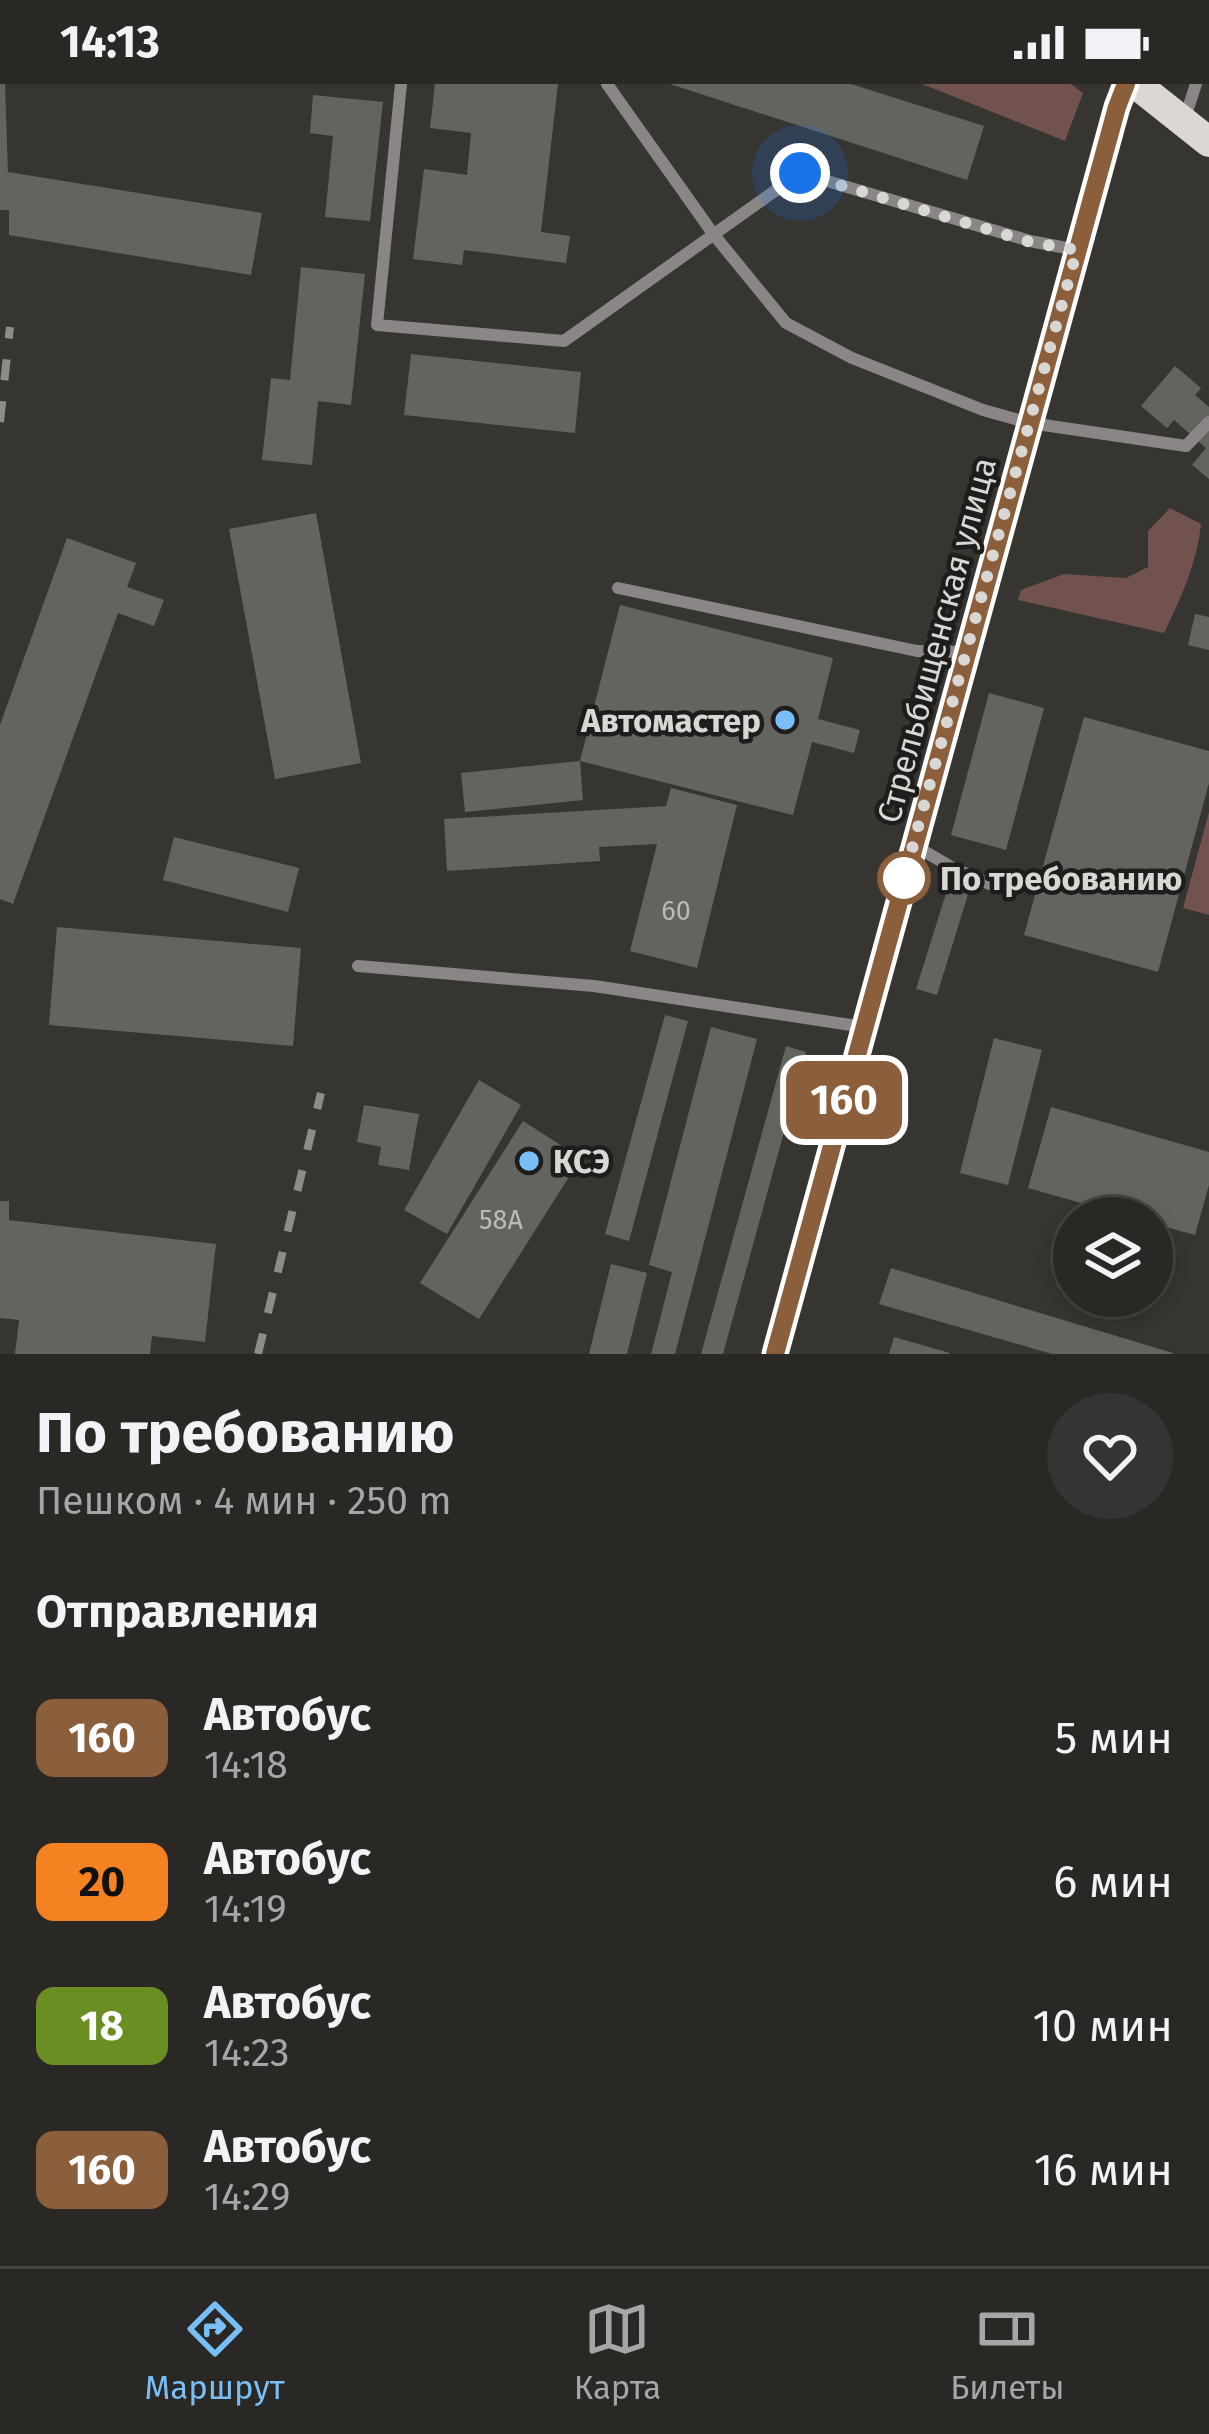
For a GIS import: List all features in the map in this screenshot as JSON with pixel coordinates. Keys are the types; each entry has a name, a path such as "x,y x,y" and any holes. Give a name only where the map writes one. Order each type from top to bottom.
{"main road":[{"name":"Стрельбищенская улица","path":"775,1354 1126,84"},
{"path":"1136,84 1209,142"}],"lane":[{"path":"401,84 377,325 564,341 800,173 1030,242 1077,250"},
{"path":"608,84 714,235 786,323 852,358 983,410 1030,423 1186,446 1209,422"},
{"path":"1183,122 1196,84"},
{"path":"618,588 917,651 967,652"},
{"path":"914,845 992,885"},
{"path":"358,967 594,986 864,1027"}],"shaded area":[{"path":"922,84 1071,84 1083,93 1065,141"},
{"path":"1170,508 1201,524 1192,566 1164,633 1018,600 1021,590 1064,574 1126,578 1148,567 1148,531"},
{"path":"1209,812 1209,915 1183,908"}],"building":[{"path":"0,84 5,84 8,172 262,213 251,275 9,235 9,210 0,210"},
{"path":"435,84 558,84 541,232 570,236 566,263 464,250 462,265 413,259 424,169 467,175 471,133 430,128"},
{"path":"670,84 851,84 984,126 967,180"},
{"path":"313,95 383,102 370,221 325,217 333,136 310,133"},
{"path":"301,267 365,274 351,405 318,401 312,465 262,460 271,378 290,380"},
{"path":"411,354 581,372 575,433 404,415"},
{"path":"1175,366 1201,388 1195,395 1209,407 1209,479 1192,465 1206,448 1174,420 1167,428 1141,406"},
{"path":"316,513 361,763 275,779 229,529"},
{"path":"67,538 136,563 127,587 164,600 154,626 118,613 13,904 0,899 0,725"},
{"path":"620,605 833,658 818,719 860,730 854,753 812,742 793,815 580,761"},
{"path":"1195,614 1209,617 1209,650 1188,645"},
{"path":"989,693 1044,708 1006,850 951,835"},
{"path":"1084,717 1209,751 1209,783 1158,972 1024,935"},
{"path":"580,761 583,800 465,812 461,773"},
{"path":"671,788 737,805 697,968 630,951 657,844 599,847 600,861 447,871 444,819 666,806"},
{"path":"174,837 299,868 288,912 163,880"},
{"path":"949,884 969,891 937,995 916,989"},
{"path":"57,927 301,948 293,1046 49,1025"},
{"path":"665,1015 688,1021 629,1241 605,1234"},
{"path":"711,1027 757,1039 675,1354 651,1354 672,1272 649,1265"},
{"path":"994,1038 1042,1050 1008,1185 960,1173"},
{"path":"786,1046 806,1052 723,1354 701,1354"},
{"path":"479,1080 521,1105 447,1234 404,1210"},
{"path":"364,1105 419,1114 409,1170 378,1165 381,1147 357,1142"},
{"path":"1051,1107 1209,1152 1209,1185 1195,1235 1173,1229 1173,1197 1060,1197 1028,1188"},
{"path":"523,1121 581,1158 479,1319 420,1283"},
{"path":"0,1201 9,1201 9,1220 216,1244 205,1342 152,1336 150,1354 15,1354 19,1320 0,1318"},
{"path":"611,1264 647,1273 627,1354 589,1354"},
{"path":"891,1268 1173,1354 1052,1354 879,1304"},
{"path":"894,1337 950,1353 889,1354"}],"railway":[{"path":"0,422 10,327"},
{"path":"258,1354 321,1093"}],"bus line":[{"name":"160","path":"775,1354 1126,84"}],"place":[{"name":"Автомастер","path":"785,720"},
{"name":"По требованию","path":"904,878"},
{"name":"КСЭ","path":"529,1161"}],"route":[{"path":"800,173 1030,242 1077,250 904,878"}]}
